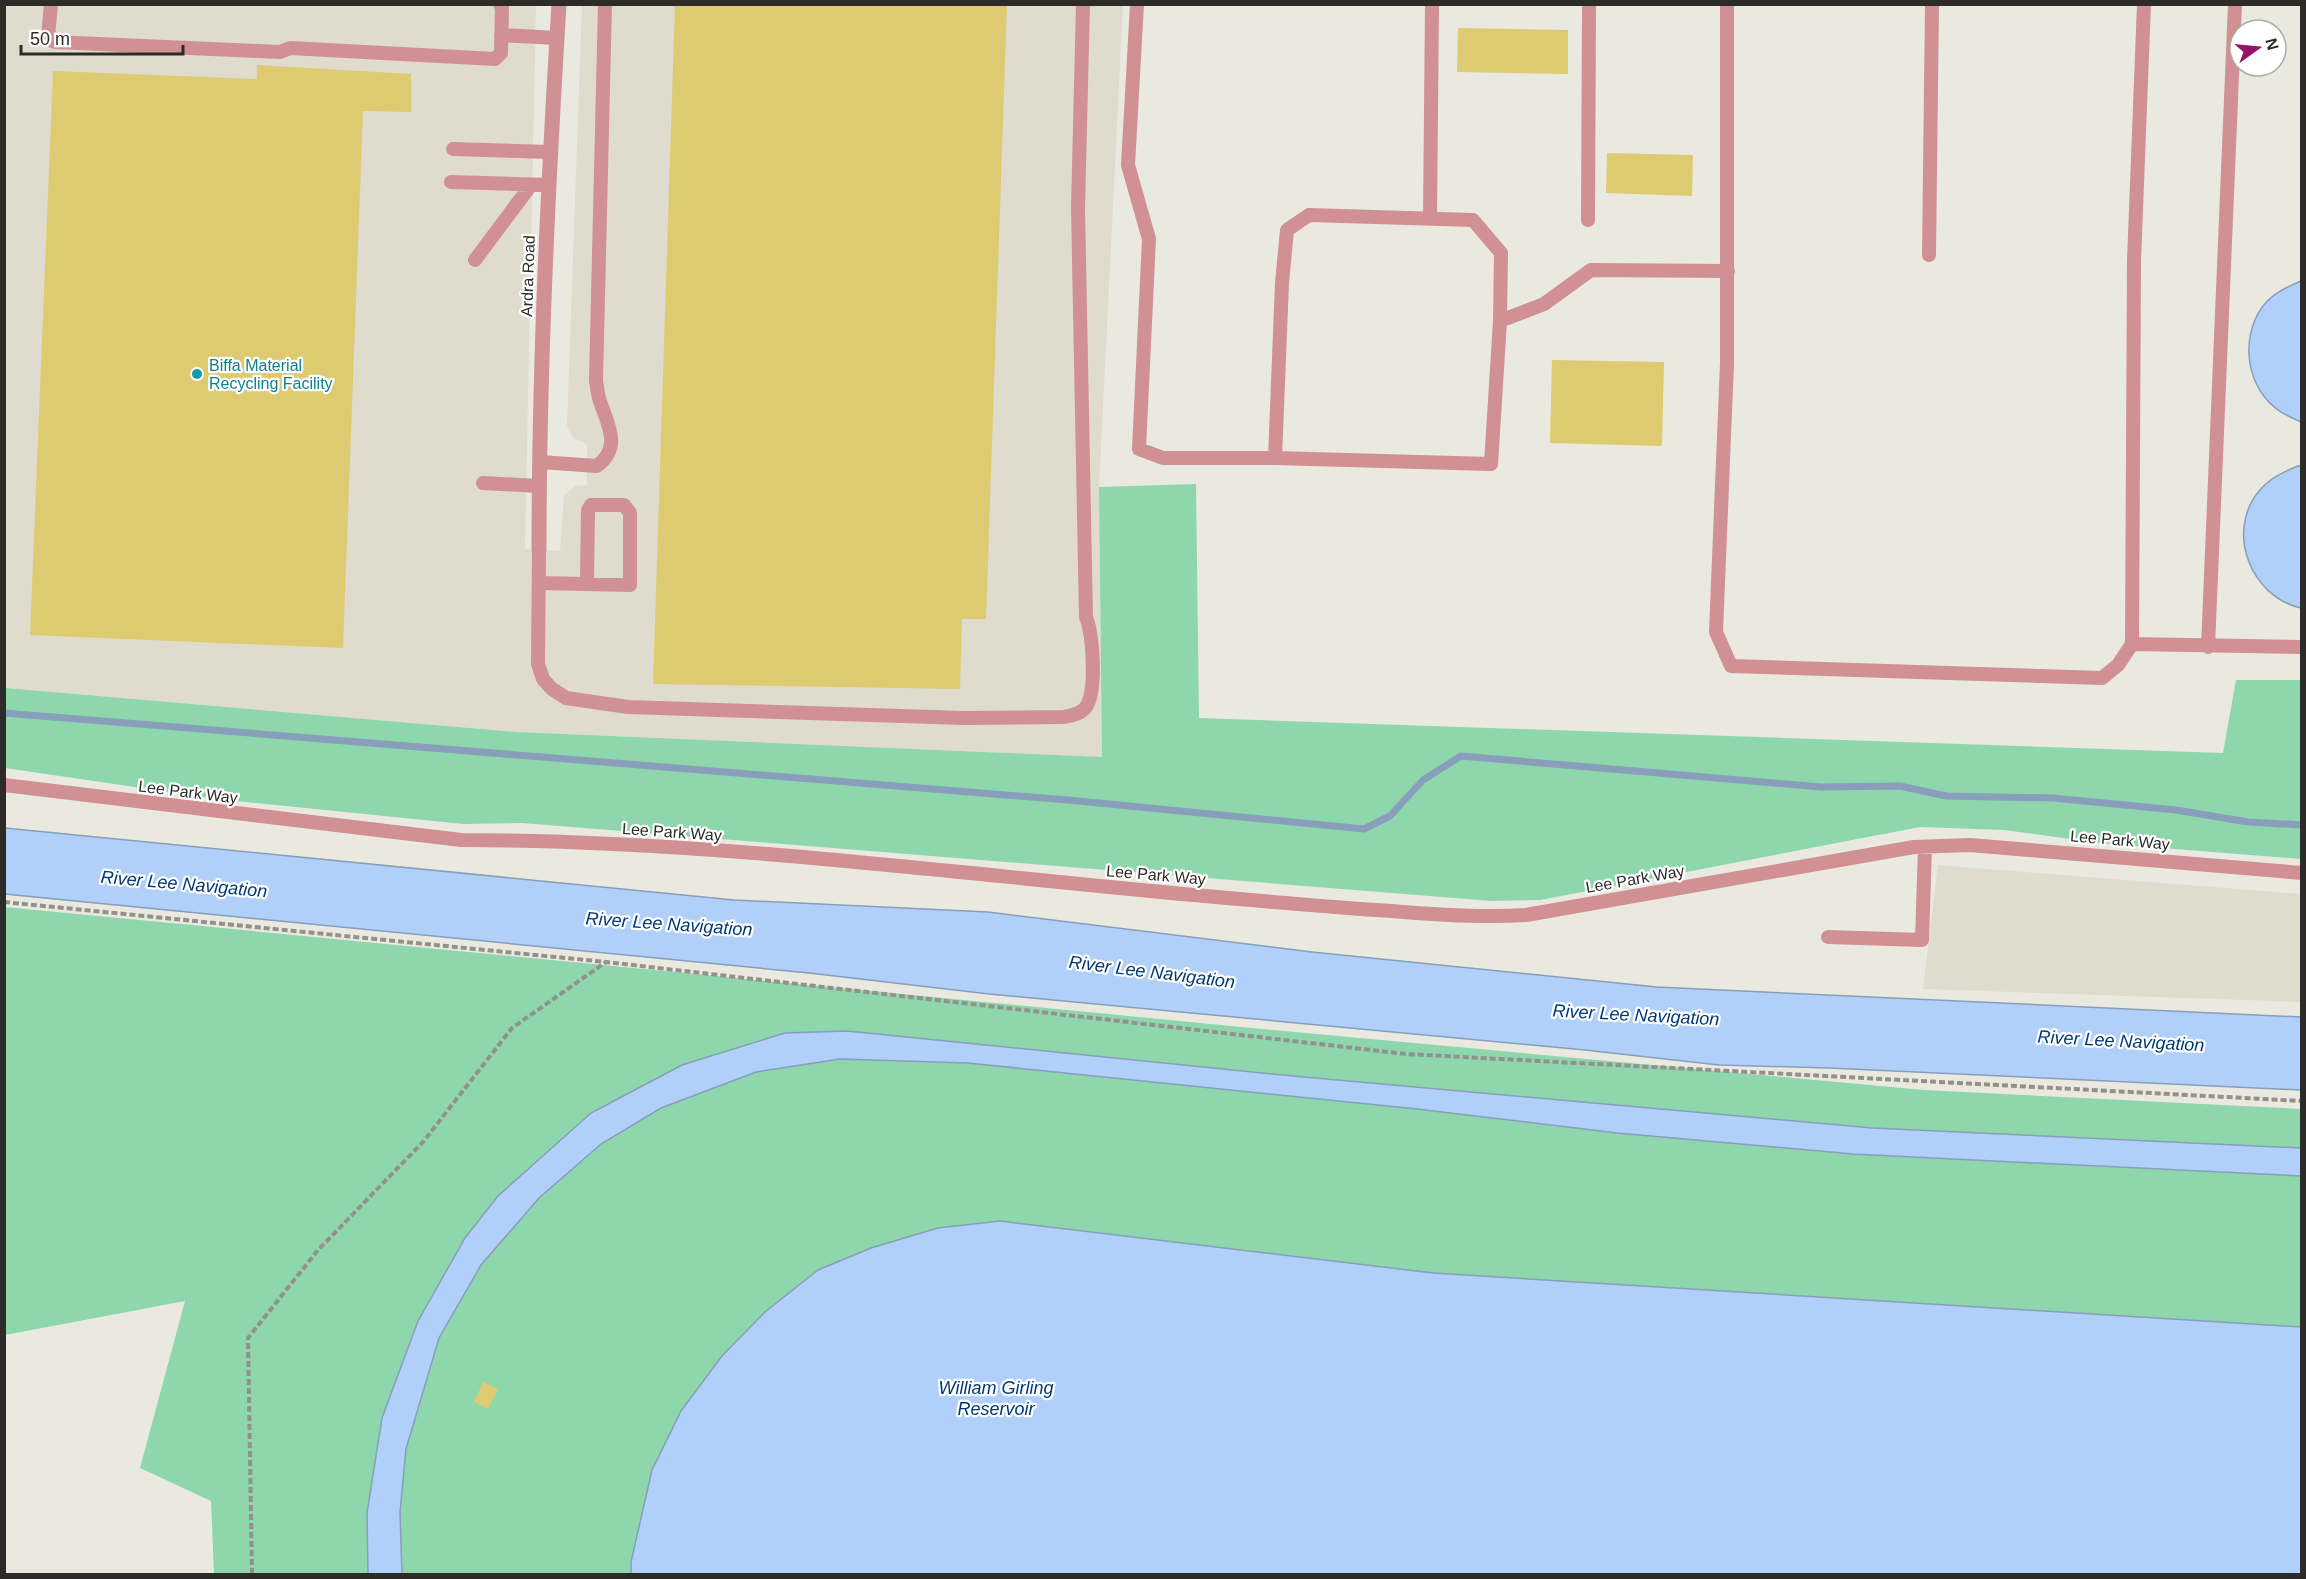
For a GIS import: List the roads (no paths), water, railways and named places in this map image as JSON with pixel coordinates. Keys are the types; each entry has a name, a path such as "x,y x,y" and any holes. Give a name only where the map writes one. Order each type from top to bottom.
{"street":[{"name":"Ardra Road","path":"539,550 549,152 559,4"}],"lane":[{"path":"51,4 48,38 54,42 280,52 290,48 495,58 501,53 502,8 500,4"},
{"path":"540,462 597,466 606,459 610,447 611,428 600,401 596,380 604,4"},
{"path":"539,550 538,663 543,679 566,698 644,708 964,718 1064,717 1078,713 1086,707 1092,692 1090,629 1086,617 1078,208 1083,4"},
{"path":"1137,4 1128,165 1149,239 1139,449 1163,458 1275,458 1491,464 1500,321 1501,253 1473,220 1309,215 1287,230 1282,283 1275,458"},
{"path":"1430,218 1432,4"},
{"path":"1588,220 1589,4"},
{"path":"1727,4 1727,363 1716,632 1731,666 2102,678 2118,665 2132,644 2134,261 2144,4"},
{"path":"1929,255 1932,4"},
{"path":"2208,647 2235,4"},
{"path":"501,35 557,38"},
{"path":"453,149 549,152"},
{"path":"451,182 549,185"},
{"path":"475,260 531,184"},
{"path":"1500,321 1544,304 1591,270 1728,271"},
{"path":"483,483 539,486"},
{"path":"540,583 630,585 630,513 624,505 596,504 591,505 588,510 586,583"},
{"path":"2132,644 2301,647"},
{"name":"Lee Park Way","path":"4,785 461,840 636,845 1308,905 1463,916 1526,915 1914,847 1970,845 2301,873"},
{"path":"1828,937 1922,940 1925,847"}],"water":[{"path":"2301,281 2301,422 2281,412 2260,391 2250,363 2249,348 2255,319 2263,306 2285,288"},
{"path":"2301,466 2301,608 2283,601 2269,591 2257,577 2248,561 2244,543 2244,525 2249,507 2259,491 2277,476"},
{"name":"River Lee Navigation","path":"5,828 734,900 988,912 1312,952 1657,987 2301,1017 2301,1090 1719,1065 1585,1050 989,994 809,973 5,894"},
{"path":"847,1031 1293,1076 1872,1128 2301,1148 2301,1176 1853,1154 1617,1133 1417,1109 968,1063 840,1059 756,1072 661,1108 601,1144 539,1198 481,1265 439,1338 406,1449 400,1512 402,1574 368,1574 367,1513 382,1418 418,1321 465,1238 498,1196 591,1113 682,1065 785,1033"},
{"name":"William Girling Reservoir","path":"1000,1221 1433,1273 2301,1327 2301,1574 631,1574 631,1562 652,1470 681,1411 722,1356 765,1312 818,1270 871,1248 938,1228"}],"waterway":[{"path":"4,713 1068,800 1364,829 1390,816 1423,780 1461,756 1821,787 1900,786 1946,796 2053,798 2176,810 2248,822 2302,825"}],"place":[{"name":"Biffa Material Recycling Facility","path":"197,374"}]}
